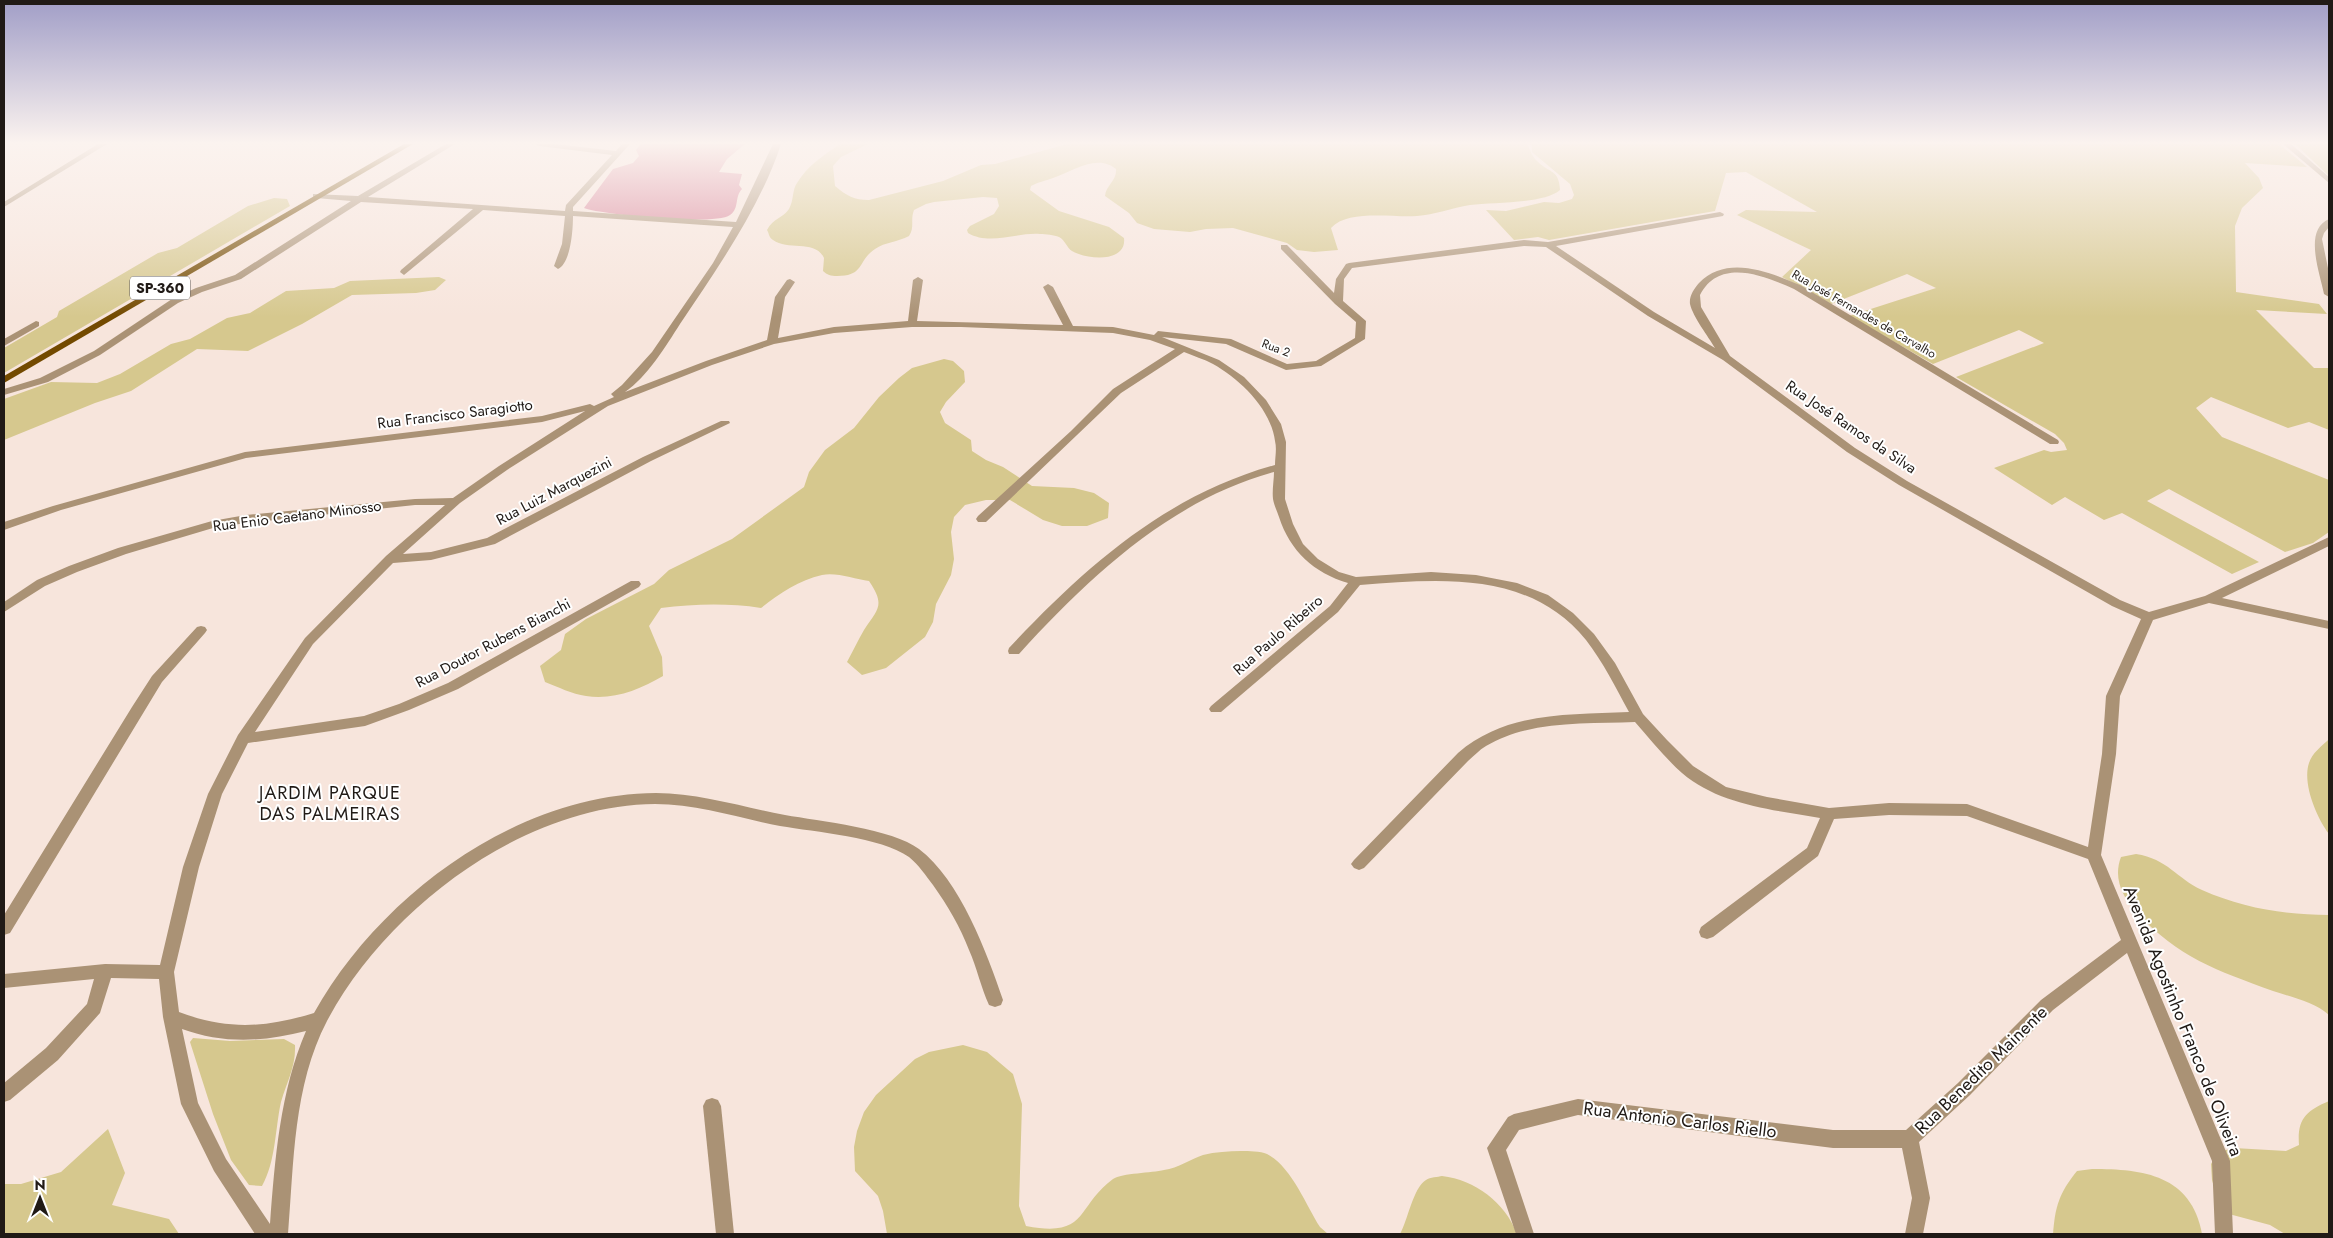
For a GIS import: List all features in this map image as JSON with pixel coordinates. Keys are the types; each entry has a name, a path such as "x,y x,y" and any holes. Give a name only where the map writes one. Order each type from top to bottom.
{"main road":[{"name":"SP-360","path":"4,380 306,202"}],"street":[{"path":"4,392 44,380 97,353 175,301 199,290 238,278 355,202"},
{"path":"396,202 738,225"},
{"path":"558,266 571,230 569,207 574,202"},
{"name":"Rua Francisco Saragiotto","path":"4,526 56,508 245,455 492,426 569,413 604,404 626,386 655,354 717,263 751,202"},
{"path":"404,272 480,208"},
{"path":"1338,302 1340,279 1349,266 1524,243 1548,244 1720,214"},
{"path":"2329,222 2320,232 2318,239 2329,294"},
{"name":"Rua José Ramos da Silva","path":"1548,244 1643,309 1726,358 1852,450 1903,483 2116,603 2148,617"},
{"name":"Rua 2","path":"1113,330 1228,341 1286,367 1318,364 1360,339 1362,321 1338,302 1284,247"},
{"name":"Rua José Fernandes de Carvalho","path":"1726,358 1696,308 1694,301 1695,293 1711,275 1721,271 1746,270 1761,273 1797,287 2054,442"},
{"path":"912,324 918,280"},
{"path":"772,342 780,297 790,282"},
{"path":"1048,287 1069,327"},
{"path":"4,343 36,324"},
{"path":"266,1234 220,1165 190,1104 171,1017 166,972 177,920 194,858 215,794 243,739 309,641 390,559 456,501 503,468 604,404 709,363 772,342 834,330 912,324 1069,327 1113,330 1152,337 1183,348 1216,362 1240,379 1262,402 1276,424 1281,442 1279,499 1287,524 1298,546 1314,562 1335,575 1356,581 1431,576 1476,579 1513,586 1544,598 1570,616 1590,637 1610,666 1638,717 1688,770 1722,791 1767,803 1829,814 1889,808 1967,810 2094,855 2109,754 2113,696 2148,617 2209,599 2329,540"},
{"path":"982,519 1075,433 1117,391 1183,348"},
{"name":"Rua Luiz Marquezini","path":"390,559 431,556 491,541 647,458 725,423"},
{"path":"1014,651 1063,598 1123,547 1156,523 1187,504 1237,480 1279,467"},
{"name":"Rua Enio Caetano Minosso","path":"4,608 41,583 73,569 122,551 212,525 246,519 415,502 456,501"},
{"name":"Rua Paulo Ribeiro","path":"1216,709 1334,609 1356,581"},
{"name":"Rua Doutor Rubens Bianchi","path":"243,739 365,721 404,707 453,686 635,584"},
{"path":"2209,599 2329,625"},
{"path":"4,928 147,694 157,679 201,630"},
{"path":"1359,864 1463,757 1482,742 1505,732 1530,725 1560,721 1638,717"},
{"path":"279,1234 286,1138 294,1090 308,1044 319,1019 347,975 390,924 431,886 476,854 510,835 559,815 612,802 644,798 686,802 863,836 909,849 926,865 955,902 976,942 995,1000"},
{"path":"1707,932 1813,852 1829,814"},
{"name":"Avenida Agostinho Franco de Oliveira","path":"2094,855 2221,1161 2224,1234"},
{"name":"Rua Benedito Mainente","path":"1914,1234 1921,1198 1909,1139 1964,1089 2047,1005 2130,942"},
{"path":"4,981 106,971 166,972"},
{"path":"4,1094 52,1054 94,1008 106,971"},
{"path":"171,1017 207,1029 234,1033 261,1033 291,1028 319,1019"},
{"path":"712,1106 725,1234"},
{"name":"Rua Antonio Carlos Riello","path":"1525,1234 1496,1148 1514,1123 1578,1107 1833,1139 1909,1139"}],"shaded area":[{"path":"262,202 288,202 290,206 4,373 4,348 57,317 59,311 158,253 177,248 248,206"},
{"path":"589,202 737,202 735,209 730,215 704,220 613,214 584,208"},
{"path":"792,202 936,202 914,210 912,230 909,236 875,249 857,271 835,276 823,271 824,258 820,252 808,247 779,243 771,238 767,230 772,223 789,209"},
{"path":"998,202 1046,202 1059,211 1109,227 1124,238 1123,246 1119,252 1113,255 1096,257 1079,254 1070,250 1061,238 1057,236 1031,234 994,239 976,237 968,233 967,230 970,226 994,214 999,206"},
{"path":"1113,202 1519,202 1470,205 1423,215 1359,216 1348,218 1331,228 1338,250 1314,252 1297,250 1287,243 1233,228 1206,229 1190,232 1154,229 1137,223 1129,213"},
{"path":"1544,202 1718,202 1715,211 1549,240 1538,237 1514,240 1486,210 1506,211"},
{"path":"1799,202 2249,202 2242,208 2235,226 2236,292 2319,304 2327,314 2256,310 2314,368 2329,368 2329,430 2309,422 2288,428 2211,397 2196,408 2222,437 2329,480 2329,532 2313,543 2285,552 2169,489 2147,501 2259,562 2232,574 2122,513 2104,520 2065,497 2052,505 1994,468 2044,450 2051,452 2067,450 2064,443 2055,434 1956,377 2044,343 2019,330 1933,364 1849,316 1936,288 1907,274 1831,304 1782,277 1811,250 1737,215 1746,210 1817,212"},
{"path":"439,277 446,280 435,290 416,293 352,295 302,324 248,351 197,349 131,391 95,403 4,440 4,399 51,382 97,383 120,374 171,344 190,339 227,318 250,313 286,291 334,288 350,281"},
{"path":"944,359 953,361 964,371 965,382 946,402 940,412 945,423 971,440 972,451 986,460 1003,467 1032,486 1074,488 1094,493 1109,503 1108,518 1087,526 1062,526 1043,520 1010,500 986,500 965,505 954,517 951,532 954,559 951,575 936,604 933,622 925,637 886,668 862,675 847,662 876,611 878,606 877,596 869,581 827,574 797,584 761,608 711,605 661,608 649,626 662,657 663,676 635,690 606,697 596,697 576,694 545,682 540,666 561,650 565,634 586,619 654,584 669,570 732,539 804,487 809,472 825,450 854,428 879,397 899,378 912,368"},
{"path":"2329,739 2329,834 2312,800 2307,781 2307,771 2312,756"},
{"path":"2136,854 2156,860 2202,890 2233,902 2280,912 2329,915 2329,1015 2310,1003 2273,991 2199,961 2183,952 2152,928 2136,912 2120,886 2118,872 2121,857"},
{"path":"193,1038 230,1041 284,1039 295,1045 293,1067 281,1102 273,1156 262,1186 249,1185 231,1160 213,1114 190,1042"},
{"path":"963,1045 987,1052 1013,1074 1022,1104 1019,1206 1026,1226 1046,1229 1061,1228 1071,1224 1079,1218 1101,1190 1117,1177 1169,1169 1208,1154 1227,1151 1247,1151 1267,1154 1283,1167 1291,1177 1320,1227 1328,1234 887,1234 878,1196 855,1171 854,1147 857,1131 864,1112 876,1095 915,1059 929,1052"},
{"path":"2329,1101 2329,1234 2285,1234 2270,1225 2229,1214 2217,1197 2212,1180 2211,1164 2218,1152 2234,1148 2286,1151 2299,1145 2302,1122 2309,1112"},
{"path":"108,1129 125,1173 112,1205 169,1219 179,1234 4,1234 4,1184 21,1184 61,1172"},
{"path":"2092,1169 2130,1171 2162,1179 2176,1188 2187,1199 2196,1214 2202,1234 2053,1234 2057,1208 2066,1186 2077,1171"},
{"path":"1442,1176 1466,1182 1487,1194 1505,1212 1517,1234 1400,1234 1421,1184 1428,1179"}],"district":[{"name":"JARDIM PARQUE DAS PALMEIRAS","path":"330,803"}]}
